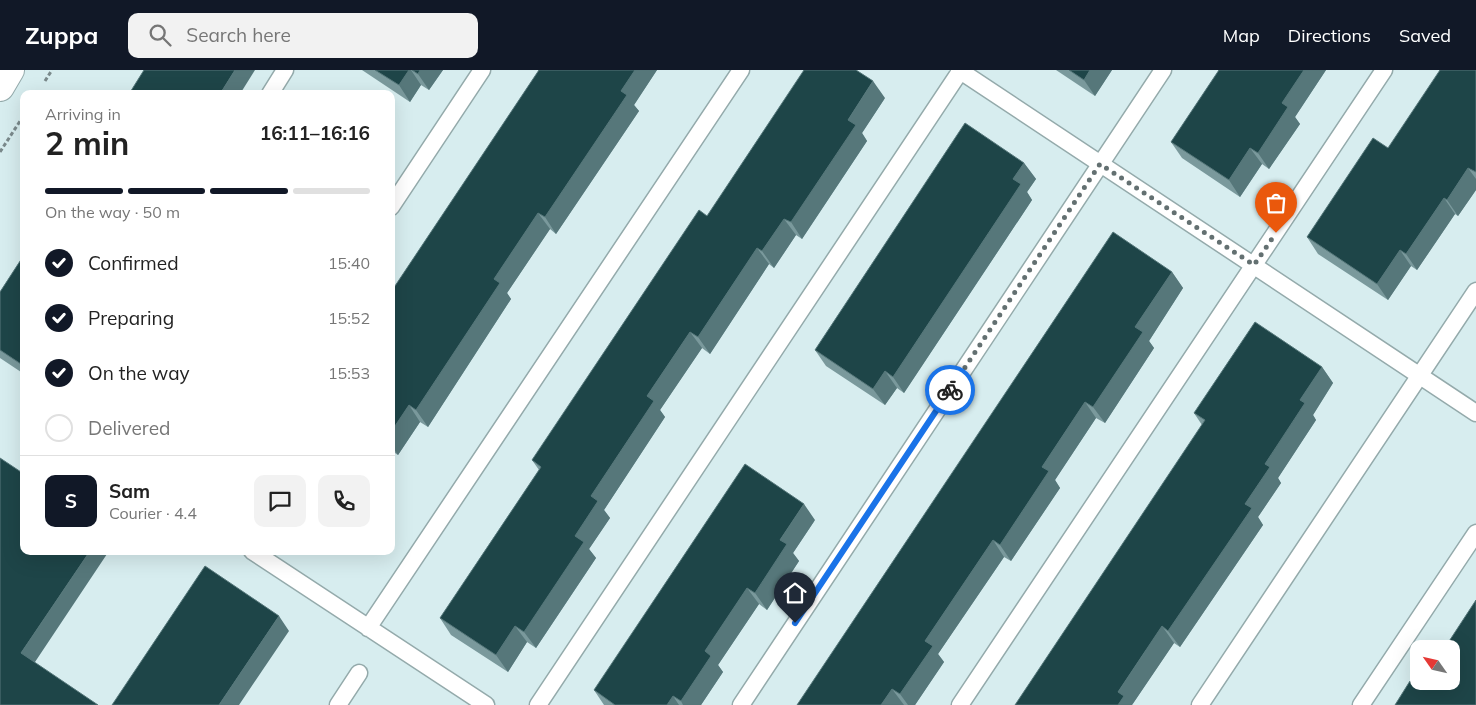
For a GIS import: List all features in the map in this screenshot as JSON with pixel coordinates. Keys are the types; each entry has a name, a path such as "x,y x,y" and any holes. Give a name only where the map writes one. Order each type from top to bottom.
{"main road":[{"path":"0,87 10,70"}],"lane":[{"path":"272,90 285,70"},
{"path":"395,201 482,70"},
{"path":"368,628 741,70"},
{"path":"538,705 960,70 1476,413"},
{"path":"741,705 1163,70"},
{"path":"960,705 1384,70"},
{"path":"1200,705 1476,291"},
{"path":"1361,705 1476,533"},
{"path":"258,555 486,705"},
{"path":"338,705 359,673"}],"path":[{"path":"0,152 20,121"}],"building":[{"path":"144,70 235,70 222,90 132,90"},
{"path":"375,70 409,70 399,85"},
{"path":"412,70 420,70 418,74"},
{"path":"539,70 635,70 621,91 627,95 545,217 538,213 494,279 500,283 416,410 409,405 395,426 395,286"},
{"path":"804,70 856,70 873,81 848,120 856,125 791,222 784,219 762,251 757,248 698,337 690,332 647,396 654,401 591,496 598,501 575,536 584,542 524,632 515,626 496,655 440,618 541,467 532,460 699,210 707,216"},
{"path":"1069,70 1090,70 1084,80"},
{"path":"1219,70 1304,70 1282,103 1288,107 1258,153 1250,148 1229,180 1171,142"},
{"path":"1440,70 1476,70 1476,172 1468,168 1447,200 1444,198 1406,254 1400,250 1377,284 1307,237 1373,138 1388,148"},
{"path":"965,123 1024,163 1013,179 1021,184 893,377 885,371 873,389 815,350"},
{"path":"1113,232 1172,272 1135,327 1143,332 1093,407 1085,402 1042,467 1049,471 1000,545 993,540 925,641 933,646 900,694 892,689 881,705 797,705"},
{"path":"20,261 20,363 0,350 0,292"},
{"path":"1255,322 1322,367 1300,400 1305,403 1265,464 1270,467 1245,504 1252,508 1168,631 1162,626 1118,692 1124,696 1118,705 1015,705 1205,420 1194,413"},
{"path":"0,458 20,471 20,555 87,555 21,653 98,705 0,705"},
{"path":"745,464 804,504 780,540 787,544 755,593 747,588 705,651 711,656 681,701 673,696 667,705 615,705 594,690"},
{"path":"205,566 279,616 219,705 112,705"},
{"path":"1476,600 1476,705 1395,705 1410,681 1410,690 1460,690 1460,640 1450,640"}],"way so far":[{"path":"950,390 1100,164 1254,265 1276,233"}],"route":[{"path":"795,623 950,390"}]}
